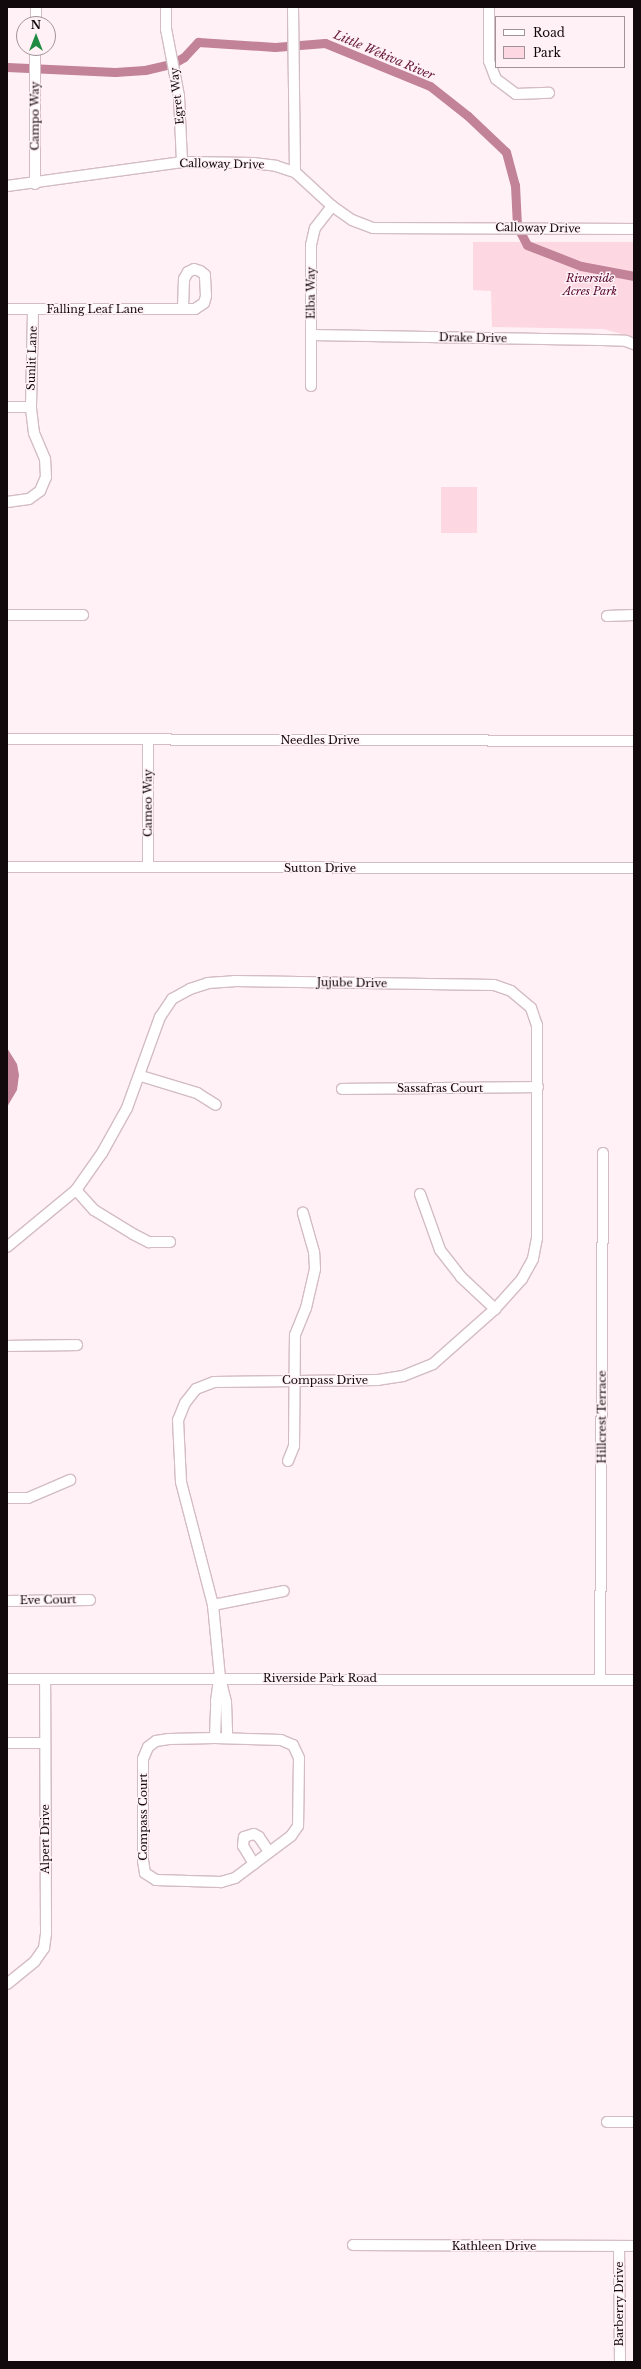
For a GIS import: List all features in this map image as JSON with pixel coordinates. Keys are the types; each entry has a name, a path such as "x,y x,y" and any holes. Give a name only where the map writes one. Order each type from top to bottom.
{"street":[{"name":"Egret Way","path":"166,7 166,29 170,52 176,71 182,162"},
{"path":"293,7 295,172"},
{"path":"489,7 489,62 496,79 516,94 549,93"},
{"name":"Campo Way","path":"35,56 35,184"},
{"name":"Calloway Drive","path":"7,186 35,184 182,162 253,163 276,166 295,172 332,206 352,220 373,228 634,229"},
{"name":"Elba Way","path":"311,386 311,245 315,228 332,206"},
{"name":"Falling Leaf Lane","path":"7,309 183,309"},
{"name":"Sunlit Lane","path":"7,502 29,499 40,492 46,476 45,459 34,433 30,407 33,309"},
{"name":"Drake Drive","path":"311,336 618,340 634,344"},
{"path":"7,406 30,407"},
{"path":"7,615 83,615"},
{"path":"607,616 634,615"},
{"name":"Needles Drive","path":"7,739 634,741"},
{"name":"Cameo Way","path":"148,739 148,867"},
{"name":"Sutton Drive","path":"7,867 634,868"},
{"name":"Jujube Drive","path":"7,1247 76,1190 102,1153 127,1108 141,1076 160,1017 172,999 208,983 494,985 511,991 531,1008 537,1026 538,1087"},
{"path":"141,1076 197,1093 216,1105"},
{"name":"Sassafras Court","path":"342,1088 538,1087"},
{"name":"Compass Drive","path":"220,1678 213,1605 181,1482 178,1420 185,1403 196,1390 214,1382 378,1380 403,1376 433,1364 494,1309 522,1279 534,1252 537,1238 538,1087"},
{"name":"Hillcrest Terrace","path":"600,1680 603,1153"},
{"path":"76,1190 94,1210 116,1225 149,1242 170,1242"},
{"path":"420,1194 440,1250 461,1277 494,1309"},
{"path":"288,1461 294,1446 295,1335 306,1308 315,1269 314,1252 303,1214"},
{"path":"7,1346 77,1345"},
{"path":"7,1498 28,1498 70,1480"},
{"path":"213,1605 284,1590"},
{"name":"Eve Court","path":"7,1601 90,1600"},
{"path":"215,1738 216,1701 220,1678"},
{"path":"220,1678 226,1702 227,1738"},
{"name":"Riverside Park Road","path":"7,1679 220,1678 634,1680"},
{"name":"Alpert Drive","path":"7,1984 35,1961 44,1948 45,1679"},
{"name":"Compass Court","path":"215,1738 281,1740 293,1745 299,1758 298,1826 291,1836 235,1878 221,1882 170,1882 156,1880 145,1873 142,1861 143,1758 148,1747 156,1741 169,1739 215,1738"},
{"path":"7,1743 44,1743"},
{"path":"254,1864 243,1846 244,1837 254,1834 259,1837 269,1852"},
{"path":"607,2122 634,2122"},
{"name":"Kathleen Drive","path":"353,2245 634,2246"},
{"name":"Barberry Drive","path":"619,2246 620,2362"}],"green space":[{"name":"Riverside Acres Park","path":"473,242 634,242 634,337 603,329 492,327 491,291 473,290"},
{"path":"441,487 477,487 477,533 441,533"}],"shaded area":[{"path":"7,1048 17,1064 19,1075 17,1090 7,1107"}],"waterway":[{"name":"Little Wekiva River","path":"7,67 115,72 145,70 172,64 184,57 198,42 275,47 325,43 430,86 468,116 506,152 515,185 517,226 527,245 581,266 634,276"}]}
